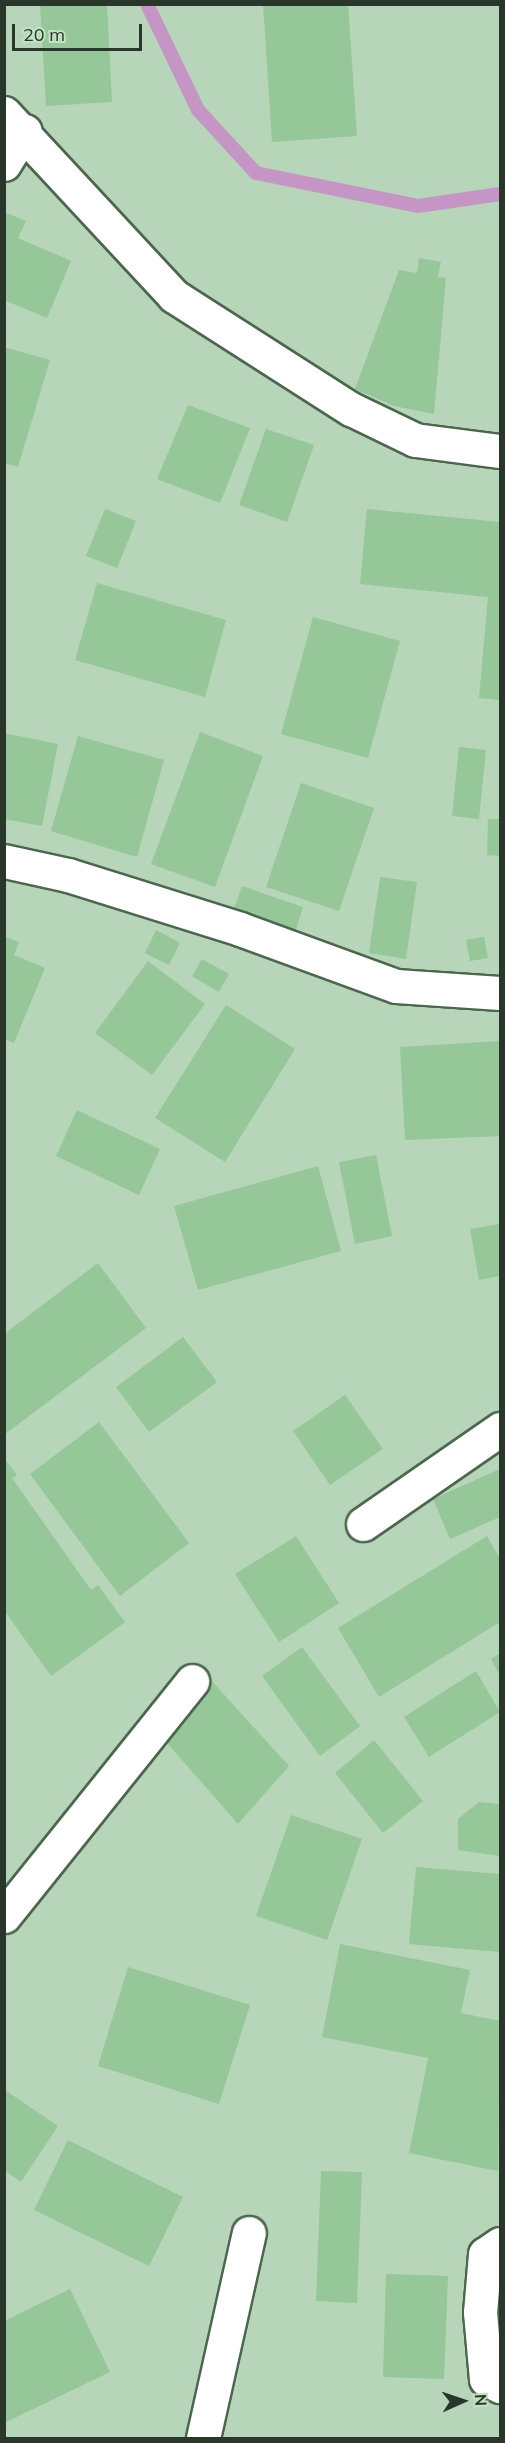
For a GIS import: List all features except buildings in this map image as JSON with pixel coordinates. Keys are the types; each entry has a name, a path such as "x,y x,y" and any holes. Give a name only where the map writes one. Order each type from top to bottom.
{"street":[{"path":"4,164 15,122"},
{"path":"15,122 174,296 351,409 415,440 501,452"},
{"path":"4,861 68,875 240,929 396,986 501,993"},
{"path":"363,1524 501,1429"},
{"path":"4,1916 192,1681"},
{"path":"202,2439 249,2233"},
{"path":"501,2244 485,2254 480,2312 486,2379 501,2386"}],"waterway":[{"path":"147,4 198,110 256,173 418,206 500,194"}]}
